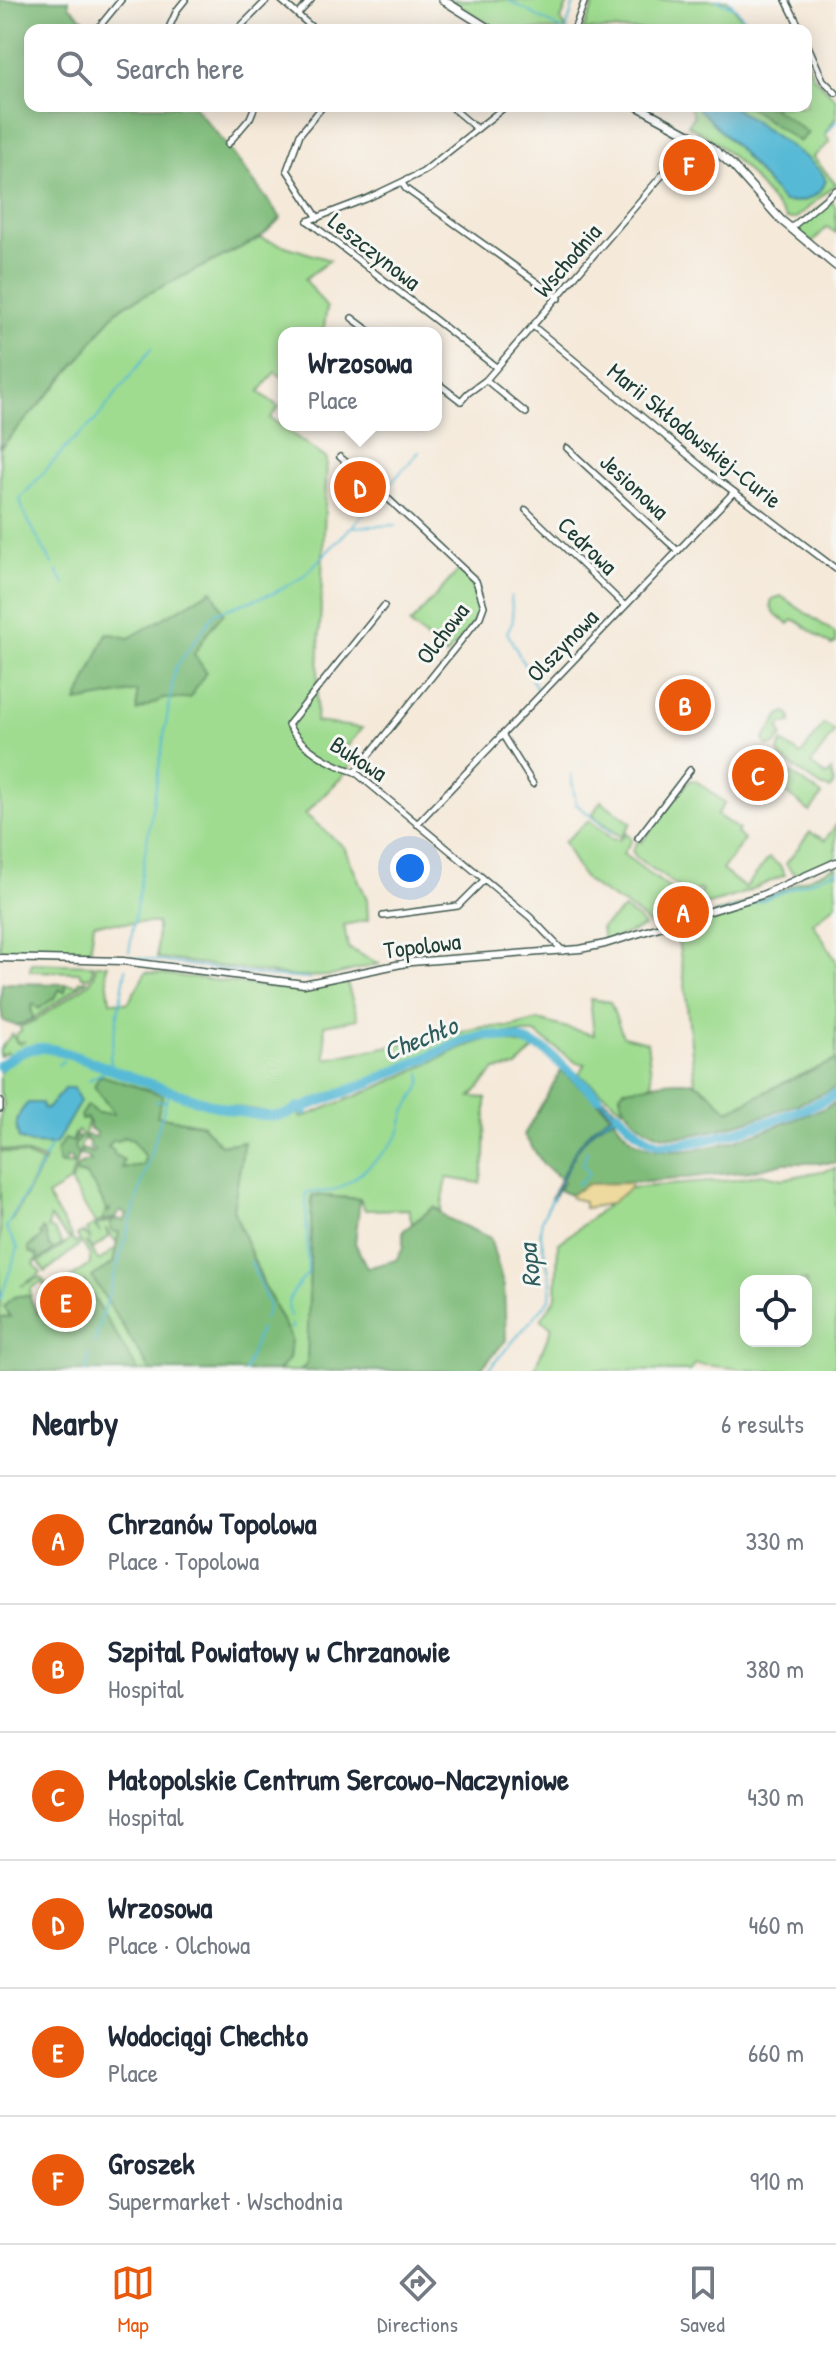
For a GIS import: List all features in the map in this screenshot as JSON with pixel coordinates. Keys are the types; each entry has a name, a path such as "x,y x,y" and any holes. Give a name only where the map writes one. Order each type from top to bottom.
{"main road":[{"path":"443,0 481,24"},
{"path":"649,112 690,133 726,160 790,229 836,266"}],"street":[{"path":"101,24 121,0"},
{"path":"171,24 185,0"},
{"path":"243,24 267,0"},
{"path":"281,0 309,24"},
{"path":"298,14 311,0"},
{"path":"576,24 585,0"},
{"path":"786,0 798,24"},
{"path":"812,55 823,80 836,93"},
{"path":"228,144 252,112"},
{"path":"318,112 300,134 287,170 318,218 402,182 437,162 498,112"},
{"path":"457,112 477,129"},
{"name":"Wschodnia","path":"442,387 461,401 486,380 664,173 690,133"},
{"path":"402,182 406,189 559,298"},
{"path":"790,229 836,190"},
{"name":"Leszczynowa","path":"318,218 308,221 496,367"},
{"path":"352,318 364,327"},
{"name":"Marii Skłodowskiej-Curie","path":"533,326 734,492 836,569"},
{"path":"486,380 526,413"},
{"name":"Jesionowa","path":"567,448 678,551"},
{"name":"Olchowa","path":"340,457 370,482 377,483 382,493 476,581 484,606 480,617 355,772"},
{"name":"Olszynowa","path":"417,824 734,492"},
{"name":"Cedrowa","path":"526,510 625,606"},
{"name":"Bukowa","path":"384,606 288,725 292,732 327,761 355,772 530,917 563,951"},
{"path":"502,734 533,784"},
{"path":"638,838 690,770"},
{"name":"Topolowa","path":"0,958 123,961 304,984 411,962 591,947 722,909 836,862"},
{"path":"383,916 458,906 483,881"},
{"path":"0,1101 0,1109"}],"green space":[{"path":"0,0 69,0 69,6 89,24 24,24 24,112 199,112 281,218 260,238 123,306 0,448"},
{"path":"450,0 569,0 561,20 563,24 488,24"},
{"path":"596,0 727,0 746,24 586,24"},
{"path":"812,74 836,99 836,117 825,134 830,142 813,157 836,184 795,219 787,219 745,169 718,144 688,125 694,115 692,112 812,112"},
{"path":"756,112 779,112 808,133 799,142"},
{"path":"829,199 836,207 836,233 827,227 812,243 798,231 798,225"},
{"path":"260,238 330,260 305,279 327,308 324,327 278,327 278,374 275,372 259,392 278,406 270,418 278,424 278,431 288,431 327,459 316,722 362,728 342,753 353,762 305,814 344,847 367,899 368,920 344,925 348,948 379,964 331,976 296,977 157,958 157,923 94,923 90,953 0,951 0,448 123,306"},
{"path":"459,570 477,594 479,605 472,624 446,656 410,624"},
{"path":"212,590 224,613 194,654 206,672 190,698 163,699 137,711 137,691 77,702 107,633 129,638"},
{"path":"781,596 835,633 836,643 831,645 797,621 789,624 775,614 771,608 772,599"},
{"path":"786,712 791,717 791,723 782,724 779,728 782,736 775,745 767,746 764,739 780,715"},
{"path":"824,724 835,731 811,764 827,776 831,771 834,784 830,789 781,758 778,752 782,742 801,755"},
{"path":"791,773 822,795 810,812 780,787"},
{"path":"695,780 725,803 717,815 739,830 737,833 744,840 722,870 745,888 769,858 780,866 785,875 739,895 698,907 695,900 702,891 699,889 691,896 637,858 632,851 638,840 642,842 689,781"},
{"path":"601,801 631,823 621,837 592,815"},
{"path":"589,820 612,839 619,840 627,833 632,839 623,854 689,903 679,909 681,917 649,925 587,881 564,842"},
{"path":"836,825 836,859 799,875 792,872 786,864 810,832 825,840"},
{"path":"836,866 836,904 813,923 836,961 836,1060 729,1111 695,1083 676,928 763,898"},
{"path":"624,909 644,927 604,942 601,928"},
{"path":"31,963 93,965 92,974 82,977 79,972 30,971"},
{"path":"96,965 108,965 110,1001 128,1003 146,972 294,990 347,983 358,1019 324,1025 326,1059 484,1027 512,1027 538,1020 594,1035 590,999 610,1002 623,1036 647,1042 652,1082 620,1094 623,1109 579,1074 585,1064 577,1063 535,1033 482,1033 323,1099 277,1114 211,1102 55,1048 36,1046 0,1056 0,1049 12,1034 16,1042 20,1044 25,1041 20,1043 15,1039 21,1031 20,1027 36,1020 89,983"},
{"path":"88,980 33,1019 33,1004 66,989 66,984 78,985 80,981"},
{"path":"2,983 66,984 66,989 64,992 60,989 39,1009 33,1004 33,1019 17,1026 3,1021 0,1003"},
{"path":"491,1038 535,1048 517,1067 495,1070 471,1097 486,1098 485,1156 480,1183 447,1178 441,1211 434,1207 412,1224 409,1209 365,1210 360,1199 312,1195 307,1364 300,1371 278,1371 289,1359 291,1338 263,1283 233,1209 244,1142 220,1145 203,1125 157,1116 97,1113 92,1108 78,1155 74,1147 82,1135 78,1131 73,1137 74,1142 59,1156 65,1164 75,1165 70,1182 47,1196 72,1237 69,1239 50,1218 48,1228 54,1230 62,1244 54,1250 49,1246 45,1231 40,1233 42,1237 39,1241 29,1247 30,1252 38,1256 34,1264 41,1273 21,1286 40,1277 47,1284 44,1286 41,1282 30,1289 31,1296 25,1296 10,1317 0,1317 0,1151 25,1155 42,1162 11,1222 45,1160 25,1153 0,1149 0,1117 4,1104 0,1092 0,1071 15,1056 30,1051 53,1051 211,1106 273,1115 298,1112 301,1118"},
{"path":"836,1060 836,1087 776,1112 696,1134 675,1136 653,1132 629,1114 620,1094 624,1089 686,1081 703,1088 729,1111"},
{"path":"561,1071 603,1107 631,1138 656,1149 679,1151 730,1142 836,1102 836,1163 784,1163 751,1171 647,1182 588,1184 570,1195 559,1190 564,1181 544,1165 524,1135"},
{"path":"100,1075 163,1095 157,1116 203,1125 220,1145 244,1142 233,1209 263,1283 291,1338 289,1359 278,1371 151,1371 92,1277 113,1263 119,1232 110,1229 111,1221 124,1221 127,1215 120,1211 116,1218 102,1221 110,1209 106,1209 96,1188 85,1175 75,1173 81,1164 91,1161 80,1155 82,1149 93,1153 95,1150 90,1149 89,1141 85,1140 86,1135 96,1137 97,1133 89,1128 87,1118 81,1119 80,1116 87,1105 97,1113 114,1114 94,1086","holes":["123,1137 133,1140 145,1157 143,1165 122,1168 124,1160 108,1147 113,1140 119,1141"]},
{"path":"74,1134 79,1138 74,1147 78,1155 75,1165 67,1157 65,1164 60,1164 56,1152 65,1139 74,1142"},
{"path":"122,1137 133,1140 145,1157 143,1165 121,1168 108,1147 113,1140"},
{"path":"836,1168 836,1371 762,1371 695,1364 690,1371 534,1370 552,1327 541,1320 556,1297 558,1244 630,1188 734,1180 761,1174 783,1179"},
{"path":"75,1173 85,1175 96,1188 106,1209 110,1209 102,1221 116,1218 95,1223 71,1184"},
{"path":"312,1195 360,1199 355,1243 367,1268 396,1260 403,1248 403,1231 434,1207 447,1218 490,1238 504,1287 506,1340 479,1371 300,1371 307,1364"},
{"path":"111,1221 119,1232 117,1243 105,1228 109,1237 93,1249 86,1243 99,1261 116,1248 113,1263 92,1277 151,1371 138,1371 84,1283 61,1298 58,1292 60,1286 90,1264 90,1256 82,1243 45,1272 39,1262 72,1239 75,1243 80,1241 77,1235 82,1232 91,1240 86,1230 94,1225 100,1233 96,1225"},
{"path":"42,1229 54,1250 36,1262 38,1255 29,1252 29,1247 42,1237"},
{"path":"84,1282 138,1371 0,1371 0,1317 10,1317 4,1307 9,1301 18,1296 29,1296 38,1314 58,1300 76,1326 90,1316 79,1299 68,1306 67,1300 63,1302 61,1298"}],"sand":[{"path":"630,1183 630,1188 610,1204 584,1208 584,1201 570,1195 588,1184"}],"water":[{"path":"702,112 741,112 808,159 826,181 819,192 809,199 783,202"},
{"path":"65,1088 74,1088 80,1102 55,1145 31,1144 19,1139 17,1124 24,1107 28,1103 42,1103 43,1108 47,1109"},
{"path":"592,1089 626,1118 623,1122 618,1117 595,1129 570,1162 553,1199 551,1198 576,1150 583,1139 592,1129 613,1114 589,1091"}],"waterway":[{"path":"508,0 551,24"},
{"path":"568,24 575,0"},
{"path":"717,0 733,7"},
{"path":"730,2 749,24"},
{"path":"827,133 836,121"},
{"path":"52,564 24,513 20,499 70,443 95,421 152,348"},
{"path":"353,525 419,452"},
{"path":"129,952 175,668 215,613 274,593 303,577 351,527 397,525"},
{"path":"57,571 65,585"},
{"path":"511,596 513,621 507,632 538,691"},
{"path":"571,775 576,804 613,834"},
{"path":"673,928 752,904 836,871"},
{"path":"131,957 265,976 309,979"},
{"path":"113,1070 110,1058 126,969"},
{"name":"Chechło","path":"0,1066 24,1052 37,1048 51,1049 220,1107 255,1115 282,1115 298,1107 304,1111 305,1107 485,1035 520,1039 545,1050 598,1097"},
{"name":"Chechło","path":"67,1058 70,1055"},
{"path":"58,1065 63,1061"},
{"path":"89,1080 110,1069"},
{"path":"290,1316 290,1298 308,1273 306,1193 338,1188 385,1151 398,1136 405,1112 421,1084 421,1073"},
{"path":"94,1344 169,1092"},
{"name":"Chechło","path":"617,1113 651,1141 671,1144 747,1129 836,1094"},
{"path":"156,1102 166,1101"},
{"path":"44,1159 51,1145"},
{"path":"578,1184 589,1174 583,1164 587,1150"},
{"path":"0,1300 18,1248 6,1228 42,1164"},
{"name":"Ropa","path":"487,1371 550,1299 551,1282 540,1232 542,1219 553,1197"},
{"path":"251,1262 269,1306 264,1319"},
{"path":"291,1323 292,1329"},
{"path":"245,1371 260,1329"},
{"path":"86,1371 90,1355"}],"place":[{"name":"Groszek","path":"689,165"},
{"name":"Wrzosowa","path":"360,487"},
{"name":"Szpital Powiatowy w Chrzanowie","path":"685,705"},
{"name":"Małopolskie Centrum Sercowo-Naczyniowe","path":"758,775"},
{"name":"Chrzanów Topolowa","path":"683,912"},
{"name":"Wodociągi Chechło","path":"66,1302"}]}
